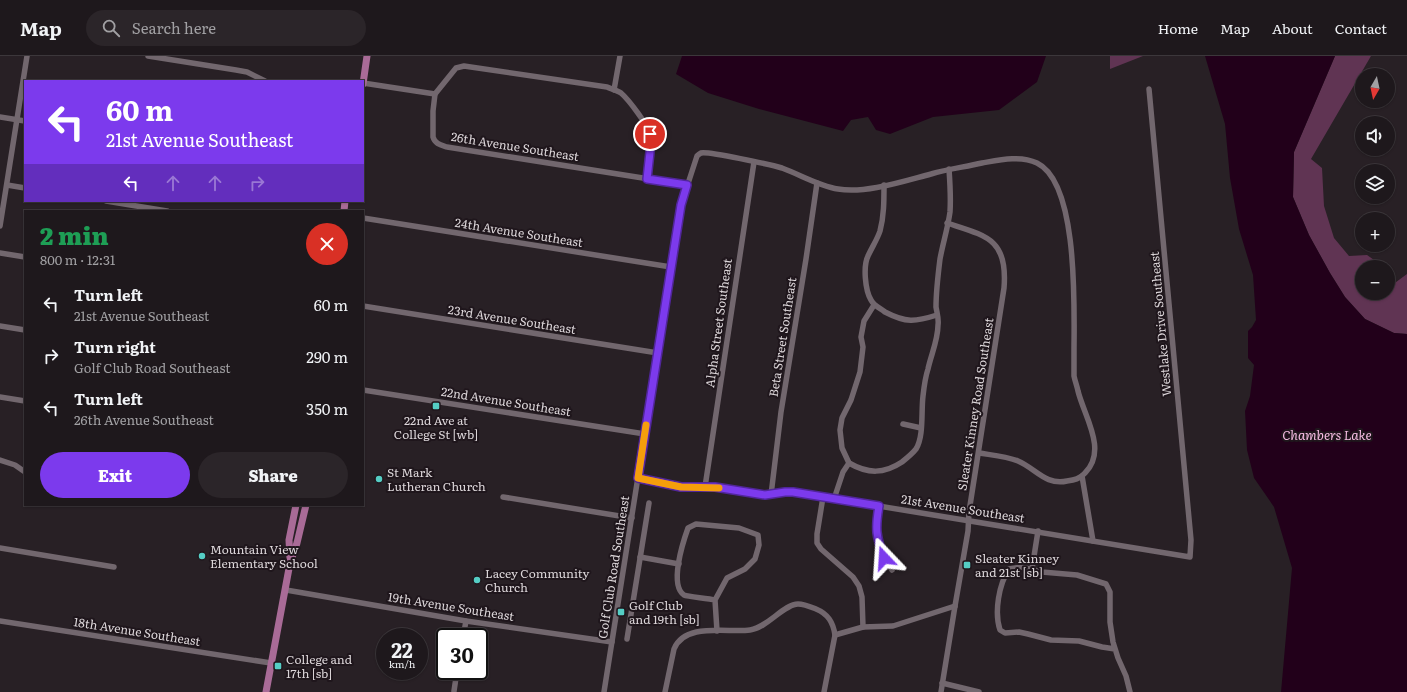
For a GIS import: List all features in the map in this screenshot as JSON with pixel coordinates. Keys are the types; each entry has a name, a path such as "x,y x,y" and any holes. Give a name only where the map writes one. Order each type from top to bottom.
{"main road":[{"path":"364,80 367,56"},
{"path":"266,692 286,590 290,562 289,540 296,506"},
{"path":"290,562 297,543 306,506"}],"street":[{"path":"0,226 27,56"},
{"path":"148,56 247,72 263,80"},
{"path":"614,90 620,56"},
{"path":"364,84 435,94 456,68 464,66 607,87 621,93 645,123 650,134 651,143 647,179"},
{"name":"Westlake Drive Southeast","path":"1149,89 1190,540 1190,557"},
{"name":"26th Avenue Southeast","path":"435,94 433,111 433,137 434,141 442,145 687,185"},
{"path":"0,117 24,121"},
{"name":"Golf Club Road Southeast","path":"604,692 681,205 697,156 701,153 754,162"},
{"path":"754,162 783,169 832,188 858,191 949,169 1013,159 1026,160 1038,164 1054,181 1064,204 1072,258 1074,375 1095,444 1094,455 1091,465 1082,476 1076,480 1062,482 1041,477 1018,461 979,453"},
{"name":"Alpha Street Southeast","path":"705,487 754,162"},
{"path":"874,305 864,321 861,338 863,348 860,372 851,400 842,418 840,430 842,448 849,463 857,468 876,472 885,471 907,459 915,450 921,438 921,412 923,395 938,326 936,306 942,244 950,212 951,195 949,169"},
{"name":"Beta Street Southeast","path":"771,495 781,412 817,183"},
{"path":"7,185 24,188"},
{"path":"884,185 884,204 880,231 868,256 865,267 870,299 874,305 894,317 903,320 912,321 937,315"},
{"path":"112,202 161,210"},
{"name":"24th Avenue Southeast","path":"364,218 671,267"},
{"name":"Sleater Kinney Road Southeast","path":"941,692 969,520 1005,272 1001,256 994,243 983,235 947,223"},
{"path":"0,253 24,257"},
{"name":"23rd Avenue Southeast","path":"364,306 658,353"},
{"path":"0,326 24,330"},
{"name":"22nd Avenue Southeast","path":"364,390 645,434"},
{"path":"0,397 24,401"},
{"path":"902,424 921,428"},
{"path":"0,460 15,465 24,471"},
{"path":"834,499 843,472 849,463"},
{"path":"1082,476 1093,541"},
{"name":"21st Avenue Southeast","path":"638,478 681,487 705,487 771,495 785,492 823,497 1190,557"},
{"path":"503,497 632,518"},
{"path":"823,497 817,543 821,549 853,577 859,586 862,597 863,627"},
{"path":"627,639 649,503"},
{"path":"879,506 877,516 877,538 884,558 892,570"},
{"path":"715,600 688,596 683,594 680,588 677,575 688,528 696,524 739,528 758,534 759,545 755,560 745,569 727,578 715,600 717,631"},
{"path":"1032,569 1038,531"},
{"path":"0,548 114,567"},
{"path":"640,557 679,564"},
{"path":"1115,649 1079,641 1051,640 1028,634 1005,633 1000,630 998,619 998,601 1003,578 1009,569 1021,567 1077,576 1106,584 1110,592 1110,622 1115,649 1129,690"},
{"name":"19th Avenue Southeast","path":"286,590 466,621 612,642"},
{"path":"665,692 674,649 677,642 683,637 697,632 752,630 767,623 784,610 798,603 821,611 830,618 835,635 824,692"},
{"path":"835,635 863,627 893,626 955,606"},
{"name":"18th Avenue Southeast","path":"0,621 271,663"},
{"path":"465,628 466,621"},
{"path":"454,691 456,680"},
{"path":"942,683 979,692"}],"shaded area":[{"path":"1110,56 1143,56 1110,69"},
{"path":"1335,56 1371,56 1364,68 1355,68 1355,83 1311,159 1322,168 1324,206 1334,238 1349,256 1367,255 1374,260 1355,260 1355,300 1395,300 1395,283 1407,274 1407,334 1394,333 1365,319 1345,297 1330,273 1309,235 1293,197 1294,152"}],"water":[{"path":"682,56 1046,56 1037,82 999,110 933,117 890,134 876,130 868,117 851,120 843,131 759,109 708,93 676,74"},
{"name":"Chambers Lake","path":"1205,56 1335,56 1294,152 1293,197 1309,235 1345,297 1365,319 1394,333 1407,334 1407,692 1281,692 1292,568 1274,507 1254,478 1247,450 1245,411 1250,396 1254,365 1248,358 1248,331 1256,320 1253,275 1239,229 1230,178 1225,124"}],"slow traffic":[{"path":"646,425 638,478 681,487 719,488"}],"place":[{"name":"22nd Ave at College St [wb]","path":"436,406"},
{"name":"St Mark Lutheran Church","path":"379,479"},
{"name":"Mountain View Elementary School","path":"202,556"},
{"name":"Sleater Kinney and 21st [sb]","path":"967,565"},
{"name":"Lacey Community Church","path":"477,580"},
{"name":"Golf Club and 19th [sb]","path":"621,612"},
{"name":"College and 17th [sb]","path":"278,666"}],"route":[{"path":"650,134 651,143 647,179 687,185 681,205 638,478 681,487 715,487 765,495 793,492 879,506 876,530 877,538 884,558"}]}
